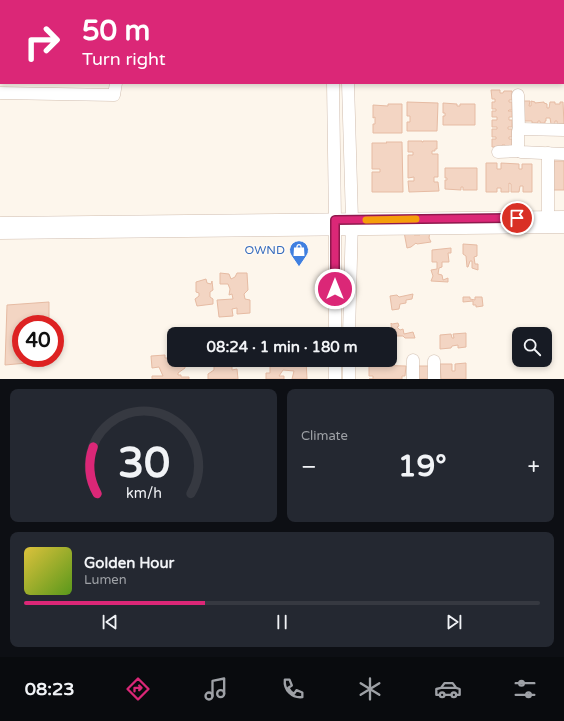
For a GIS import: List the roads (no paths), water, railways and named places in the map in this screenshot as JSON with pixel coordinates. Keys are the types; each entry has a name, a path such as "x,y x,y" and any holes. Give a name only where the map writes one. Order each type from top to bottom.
{"street":[{"path":"0,93 114,95 116,84"},
{"path":"333,84 335,327"},
{"path":"348,84 352,224 349,327"},
{"path":"518,95 519,151"},
{"path":"519,130 564,130"},
{"path":"498,152 519,151 564,154"},
{"path":"548,153 548,218"},
{"path":"352,224 564,217"},
{"path":"0,223 352,224 564,227"},
{"path":"0,233 335,224"},
{"path":"413,360 413,379"},
{"path":"434,362 434,379"},
{"path":"335,367 335,379"},
{"path":"348,379 349,367"}],"place":[{"name":"OWND","path":"299,267"}]}
